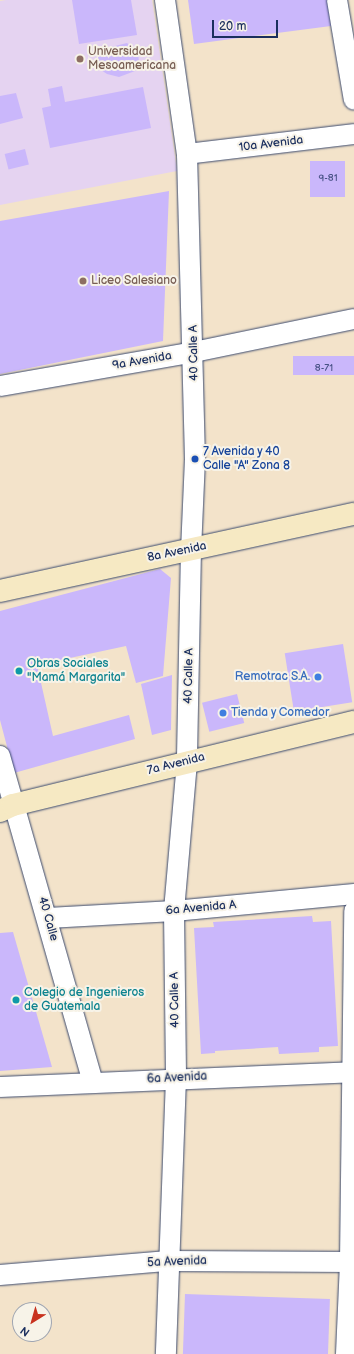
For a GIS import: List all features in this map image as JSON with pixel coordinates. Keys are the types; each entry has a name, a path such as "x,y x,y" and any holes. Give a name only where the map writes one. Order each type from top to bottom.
{"main road":[{"name":"8a Avenida","path":"0,591 354,514"},
{"name":"7a Avenida","path":"7,808 187,762 354,722"}],"street":[{"name":"40 Calle A","path":"165,0 188,154 194,352 195,459 191,549 187,762 174,911 176,1078 168,1261 166,1354"},
{"path":"337,0 354,100"},
{"name":"10a Avenida","path":"188,154 354,134"},
{"name":"9a Avenida","path":"0,386 194,352 354,319"},
{"name":"40 Calle","path":"0,756 7,808 48,918 93,1083"},
{"name":"6a Avenida A","path":"48,918 174,911 354,894"},
{"path":"346,1354 352,1262 354,911"},
{"name":"6a Avenida","path":"0,1087 176,1078 353,1072"},
{"name":"5a Avenida","path":"0,1275 168,1261 352,1262"}],"shaded area":[{"name":"Universidad Mesoamericana","path":"152,0 177,171 0,205 0,1"}],"building":[{"path":"72,0 131,0 137,35 79,44"},
{"path":"188,0 327,0 331,26 194,44"},
{"path":"127,43 138,53 139,62 135,71 119,77 107,74 98,68 96,61 100,53 111,47"},
{"path":"62,86 65,102 143,87 151,128 50,148 42,108 51,106 48,89"},
{"path":"16,93 23,118 0,124 0,96"},
{"path":"25,149 29,165 8,170 5,154"},
{"path":"310,161 345,161 345,197 310,197"},
{"name":"Liceo Salesiano","path":"169,191 163,341 0,374 0,221"},
{"path":"293,356 354,356 354,375 293,375"},
{"name":"Obras Sociales \"Mamá Margarita\"","path":"160,569 171,578 163,676 136,683 126,646 37,665 53,736 129,715 135,739 14,773 0,720 0,611"},
{"name":"Remotrac S.A.","path":"343,644 352,702 294,712 285,653"},
{"path":"172,675 171,730 152,735 141,684"},
{"name":"Tienda y Comedor","path":"237,694 244,723 209,732 202,703"},
{"path":"312,916 313,922 331,921 338,1046 319,1047 319,1052 279,1054 278,1047 215,1051 215,1053 201,1054 194,928 214,927 213,922"},
{"name":"Colegio de Ingenieros de Guatemala","path":"13,932 52,1067 0,1071 0,933"},
{"path":"185,1294 330,1299 328,1354 183,1354"}],"place":[{"name":"Universidad Mesoamericana","path":"80,59"},
{"name":"Liceo Salesiano","path":"83,281"},
{"name":"7 Avenida y 40 Calle \"A\" Zona 8","path":"195,459"},
{"name":"Obras Sociales \"Mamá Margarita\"","path":"19,671"},
{"name":"Remotrac S.A.","path":"318,677"},
{"name":"Tienda y Comedor","path":"223,713"},
{"name":"Colegio de Ingenieros de Guatemala","path":"16,1000"}]}
